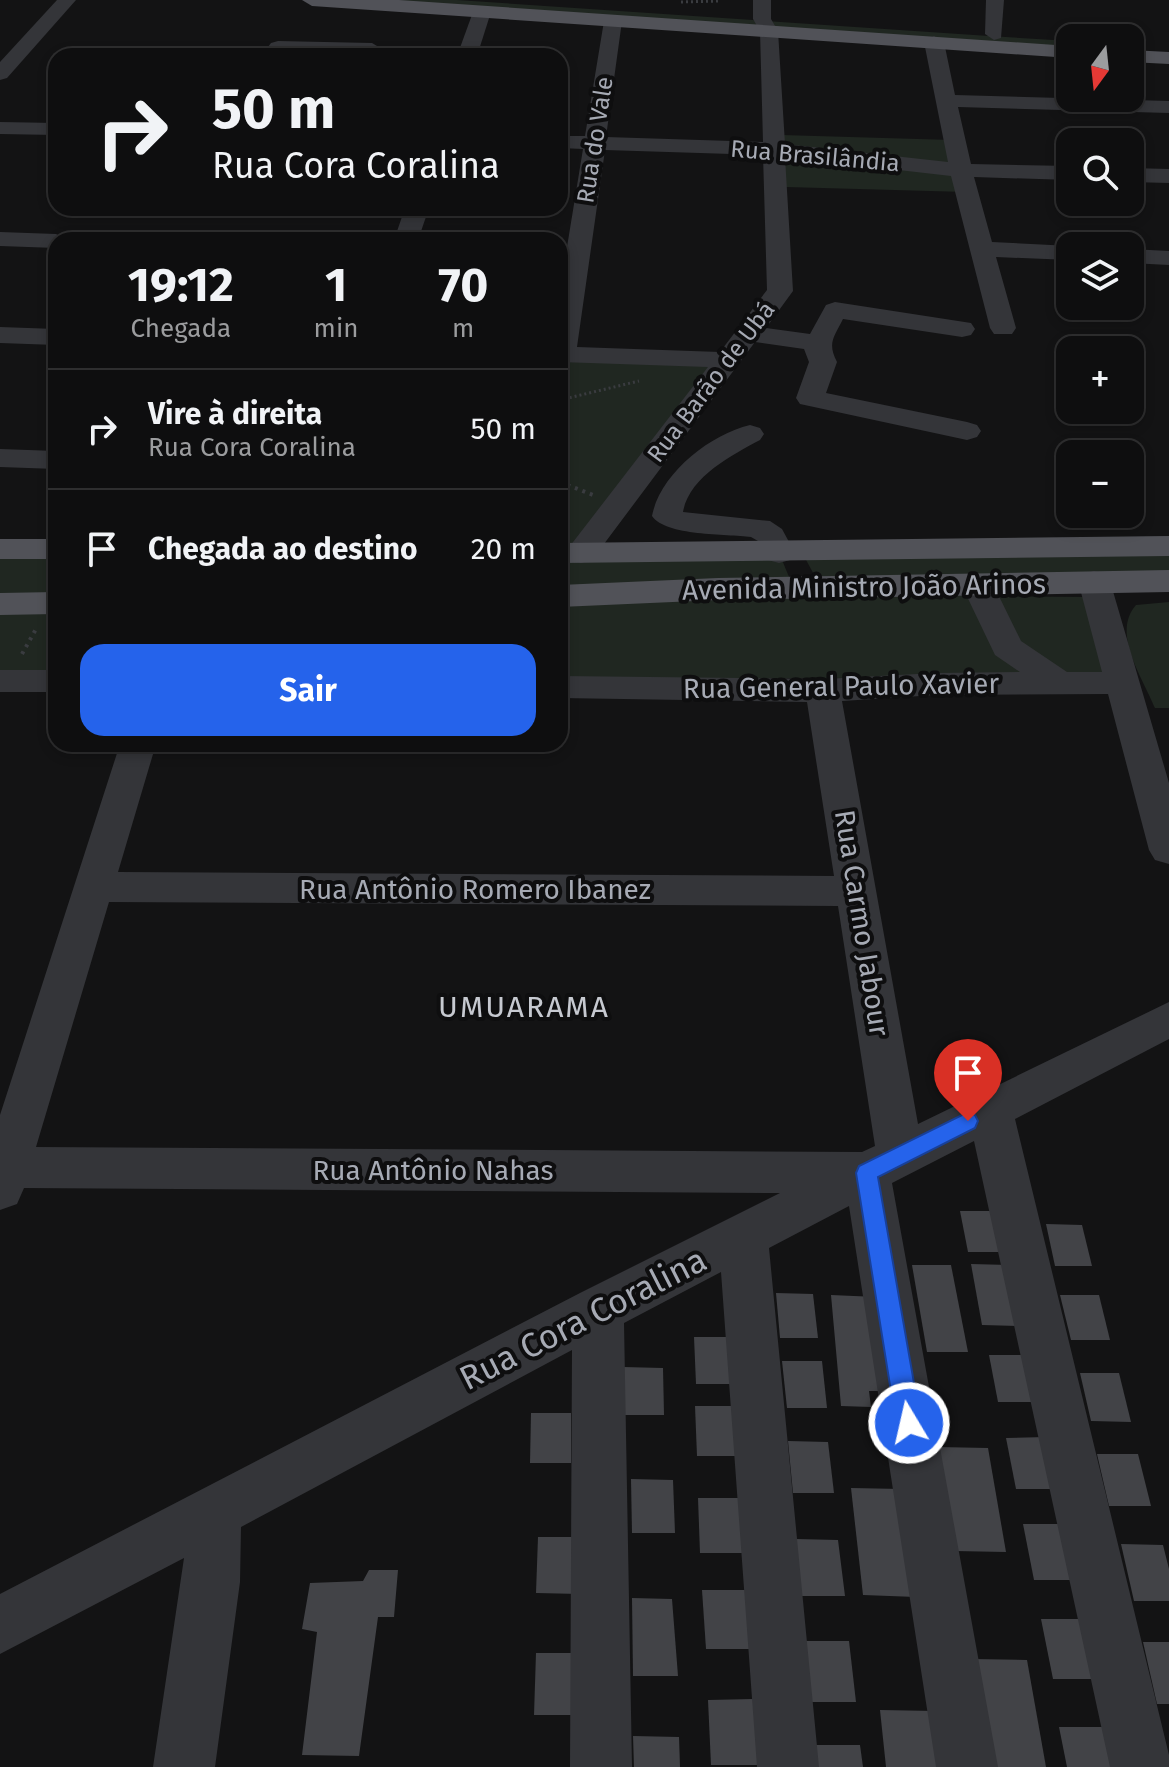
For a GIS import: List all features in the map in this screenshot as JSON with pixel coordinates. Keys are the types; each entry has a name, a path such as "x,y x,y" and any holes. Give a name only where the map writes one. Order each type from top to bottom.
{"main road":[{"path":"312,0 757,19 934,42 1056,51"},
{"path":"512,8 613,21 757,19"},
{"path":"800,27 1056,38"},
{"path":"1144,44 1169,46"},
{"path":"1144,57 1169,58"},
{"name":"Avenida Ministro João Arinos","path":"570,553 779,553 1169,546"},
{"path":"977,584 977,570 985,559 1001,551 1021,548"},
{"path":"0,549 48,549"},
{"name":"Avenida Ministro João Arinos","path":"568,596 1169,581"},
{"path":"0,604 48,603"}],"street":[{"path":"0,74 8,57 67,0"},
{"path":"994,34 995,0"},
{"path":"468,48 475,6"},
{"name":"Rua Barão de Ubá","path":"570,553 741,345 780,291 775,149 757,19"},
{"name":"Rua do Vale","path":"568,316 613,21"},
{"path":"277,48 289,28"},
{"path":"934,42 961,170 1003,328"},
{"path":"948,101 1169,107"},
{"path":"0,128 48,120"},
{"name":"Rua Brasilândia","path":"568,142 775,149 961,170 1056,173"},
{"path":"1144,175 1169,176"},
{"path":"0,239 48,241"},
{"path":"982,249 1056,252"},
{"path":"1144,257 1169,258"},
{"path":"962,329 835,310 819,348 823,362 810,398 967,431"},
{"path":"0,335 48,337"},
{"path":"568,354 741,345 819,348"},
{"path":"750,434 724,446 686,478 667,507 667,516 674,520 759,528 771,536 779,553"},
{"path":"0,458 48,460"},
{"path":"1094,581 1169,850"},
{"path":"977,584 1007,647 1059,683"},
{"path":"936,684 991,664 1007,647"},
{"path":"2,687 48,682"},
{"name":"Rua General Paulo Xavier","path":"568,687 823,691 936,684 1123,683"},
{"name":"Rua Carmo Jabour","path":"823,691 856,891 883,1164 967,1767"},
{"path":"2,1175 136,752"},
{"name":"Rua Antônio Romero Ibanez","path":"94,887 856,891"},
{"name":"Rua Cora Coralina","path":"0,1625 598,1310 1169,1019"},
{"path":"990,1110 1141,1767"},
{"name":"Rua Antônio Nahas","path":"2,1175 883,1164"},
{"path":"743,1236 788,1767"},
{"path":"598,1310 601,1767"},
{"path":"184,1767 211,1582 214,1512"}],"shaded area":[{"path":"362,0 457,0 1056,40 1056,47"},
{"path":"782,135 952,140 966,192 786,187"},
{"path":"568,354 730,360 581,553 568,553"},
{"path":"1169,551 1169,577 818,582 805,558"},
{"path":"568,555 782,560 792,584 568,595"},
{"path":"0,557 48,558 48,594 0,594"},
{"path":"1089,597 1105,677 568,679 568,604 711,598"},
{"path":"1169,602 1169,708 1155,708 1132,656 1127,629 1129,616 1136,605"},
{"path":"0,613 48,614 48,672 0,671"}],"building":[{"path":"960,1211 997,1211 1006,1252 968,1252"},
{"path":"1046,1224 1082,1225 1092,1266 1055,1266"},
{"path":"971,1264 1009,1265 1021,1326 982,1325"},
{"path":"912,1265 951,1265 968,1352 927,1352"},
{"path":"776,1293 813,1294 818,1338 780,1338"},
{"path":"831,1295 877,1297 888,1391 869,1391 871,1407 841,1406"},
{"path":"1060,1295 1099,1295 1110,1340 1071,1340"},
{"path":"694,1337 733,1337 736,1384 696,1384"},
{"path":"989,1355 1028,1355 1038,1402 998,1402"},
{"path":"782,1361 822,1361 827,1408 787,1408"},
{"path":"623,1367 663,1368 664,1415 624,1415"},
{"path":"1080,1373 1119,1373 1131,1422 1091,1421"},
{"path":"695,1406 735,1406 738,1456 697,1456"},
{"path":"531,1413 571,1413 571,1463 530,1463"},
{"path":"1046,1437 1057,1489 1016,1489 1006,1438"},
{"path":"788,1441 828,1442 834,1493 793,1493"},
{"path":"938,1447 988,1448 1006,1552 954,1551"},
{"path":"1097,1454 1138,1454 1151,1506 1109,1506"},
{"path":"631,1479 673,1480 675,1533 632,1533"},
{"path":"851,1488 902,1489 916,1597 863,1595"},
{"path":"698,1498 739,1498 743,1553 700,1553"},
{"path":"1023,1524 1065,1524 1076,1580 1034,1580"},
{"path":"538,1537 580,1537 580,1594 536,1593"},
{"path":"796,1539 838,1540 845,1596 801,1596"},
{"path":"1121,1544 1163,1545 1169,1569 1169,1601 1134,1601"},
{"path":"369,1570 398,1570 394,1617 378,1617 359,1756 302,1755 317,1632 302,1629 310,1583 363,1581"},
{"path":"702,1590 746,1590 750,1649 706,1649"},
{"path":"632,1598 672,1599 678,1676 633,1676"},
{"path":"1041,1619 1085,1619 1098,1679 1053,1679"},
{"path":"804,1641 849,1641 856,1702 810,1702"},
{"path":"1143,1642 1169,1642 1169,1704 1157,1704"},
{"path":"536,1653 580,1653 580,1715 534,1715"},
{"path":"972,1659 1027,1660 1046,1767 988,1767"},
{"path":"753,1699 758,1765 711,1765 708,1700"},
{"path":"880,1710 936,1711 943,1767 886,1767"},
{"path":"1059,1727 1106,1727 1114,1767 1067,1767"},
{"path":"633,1736 679,1737 680,1767 634,1767"},
{"path":"814,1745 860,1745 863,1767 816,1767"}],"district":[{"name":"UMUARAMA","path":"524,1007"}],"route":[{"path":"909,1423 867,1173 968,1121"}]}
